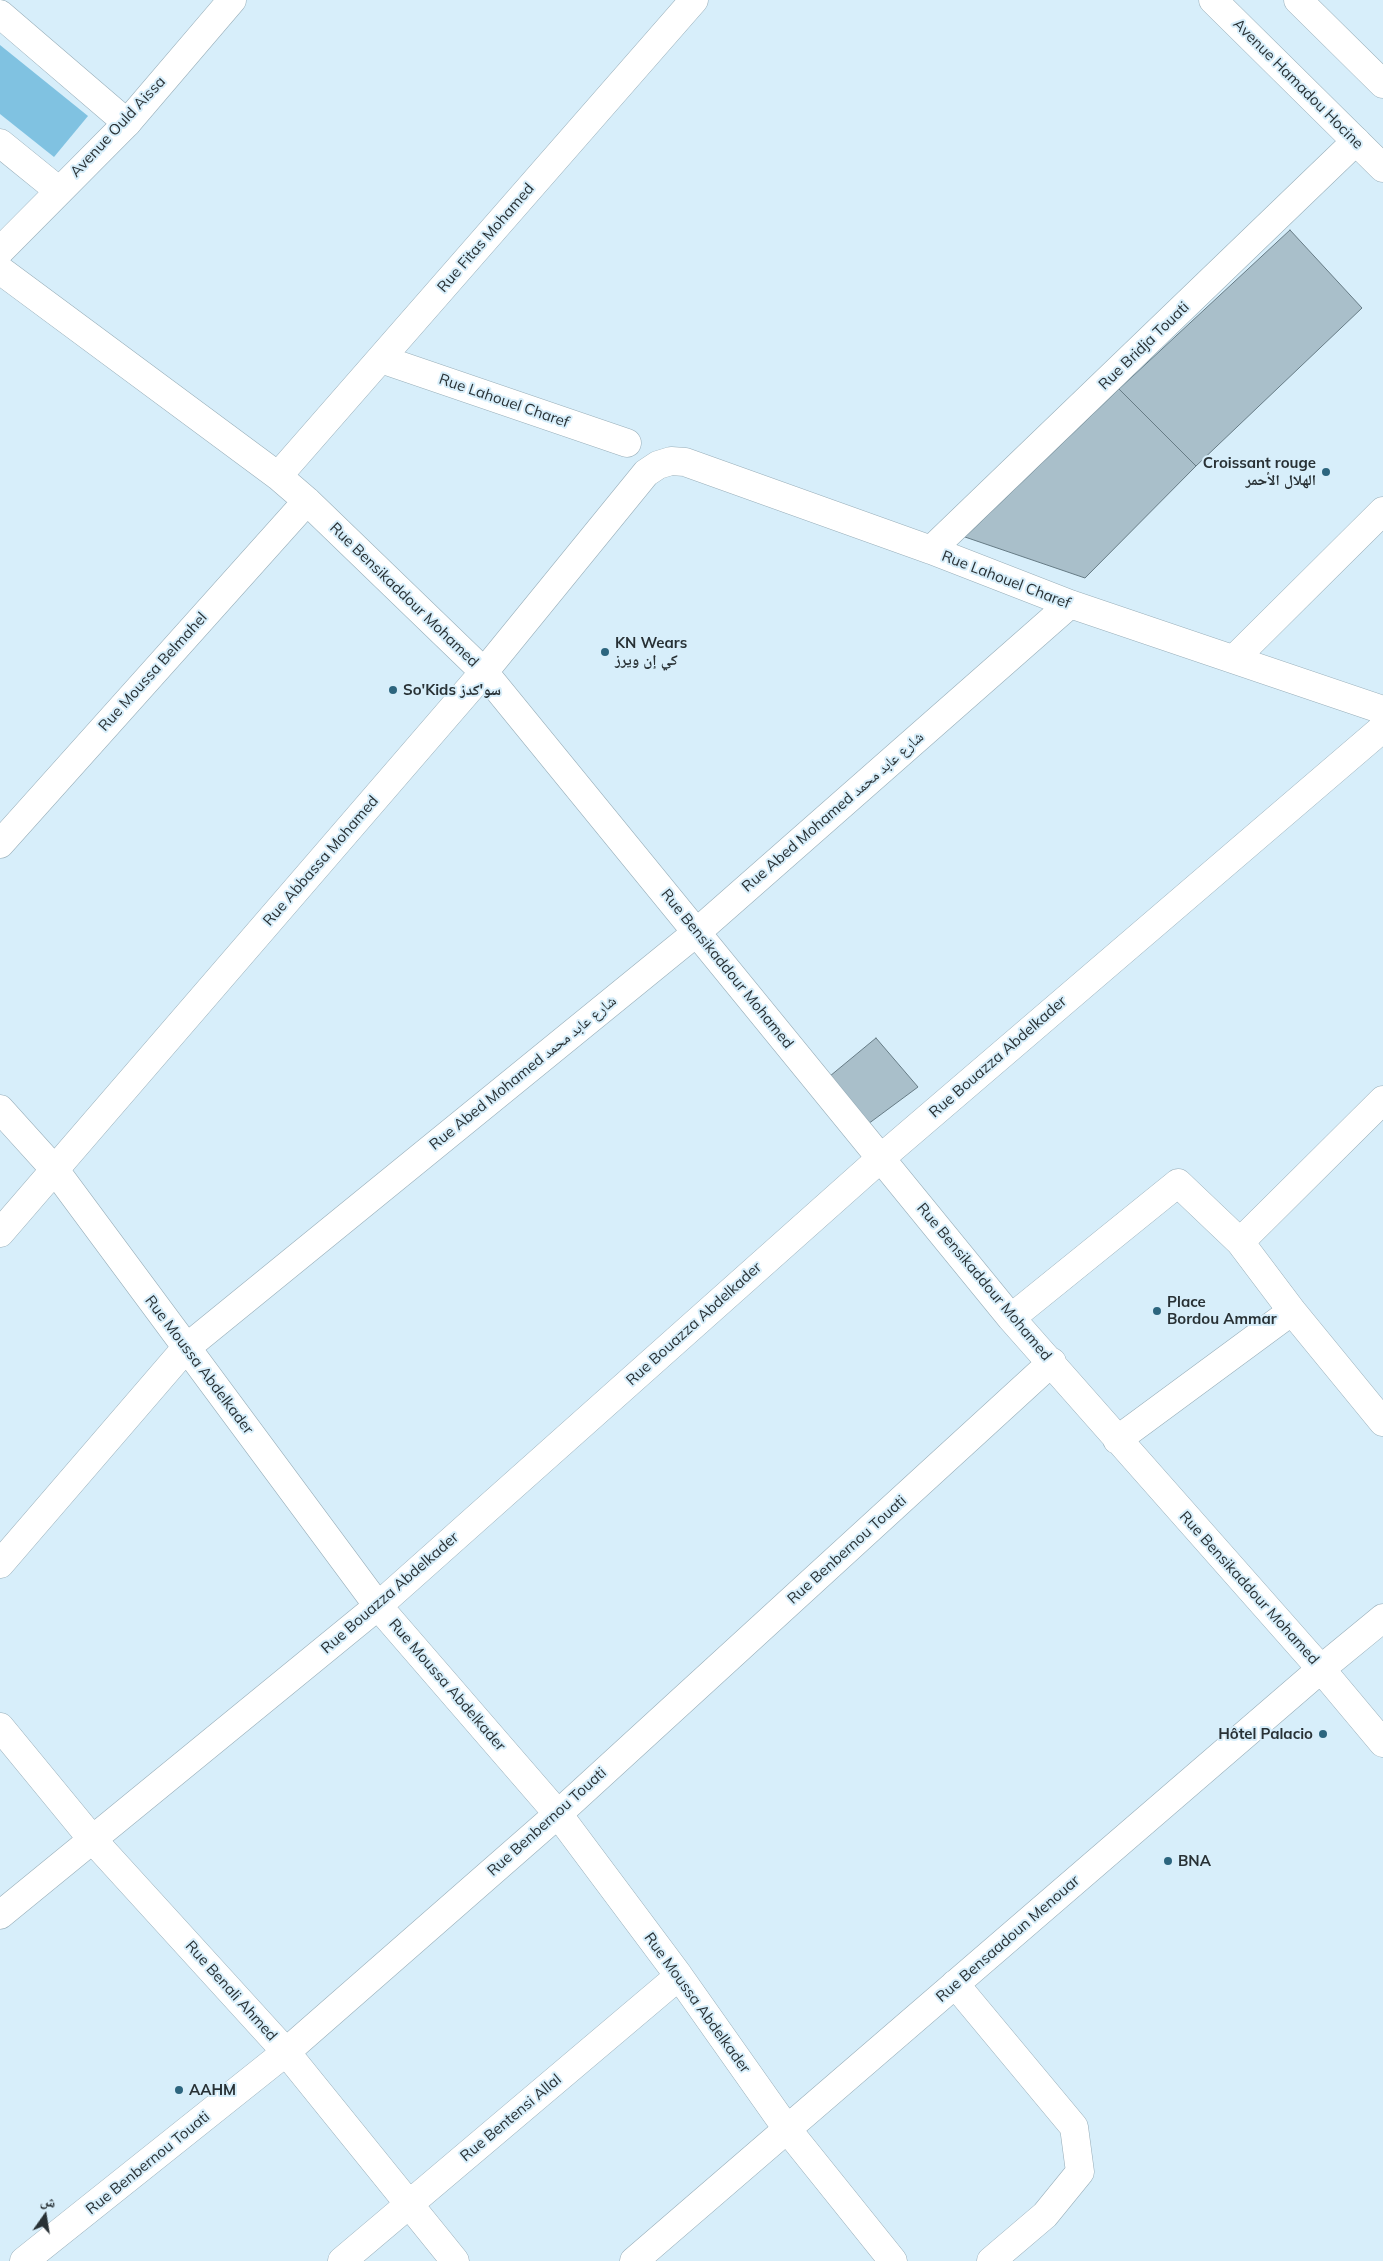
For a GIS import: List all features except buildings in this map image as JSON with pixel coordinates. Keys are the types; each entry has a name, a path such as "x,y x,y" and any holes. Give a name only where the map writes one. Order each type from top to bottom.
{"street":[{"name":"Avenue Ould Aissa","path":"0,251 126,123 232,0"},
{"name":"Rue Fitas Mohamed","path":"278,476 694,0"},
{"name":"Avenue Hamadou Hocine","path":"1213,0 1383,168"},
{"path":"1298,0 1383,84"},
{"path":"0,14 126,123"},
{"name":"Rue Bridja Touati","path":"931,550 1356,141"},
{"path":"0,143 58,190"},
{"name":"Rue Bensikaddour Mohamed","path":"0,270 278,476 307,501 484,672 1011,1318 1052,1362 1117,1440 1321,1669 1383,1743"},
{"name":"Rue Lahouel Charef","path":"381,359 627,443"},
{"name":"Rue Lahouel Charef","path":"637,484 646,473 658,465 671,462 685,462 931,550 1070,604 1235,658 1383,710"},
{"name":"Rue Abbassa Mohamed","path":"0,1233 484,672 637,484"},
{"name":"Rue Moussa Belmahel","path":"0,844 307,501"},
{"path":"1235,658 1383,511"},
{"name":"Rue Abed Mohamed شارع عابد محمد","path":"0,1564 186,1348 696,932 1070,604"},
{"name":"Rue Bouazza Abdelkader","path":"0,1915 378,1606 881,1158 1383,728"},
{"path":"1240,1242 1383,1100"},
{"name":"Rue Moussa Abdelkader","path":"0,1109 54,1170 378,1606 558,1814 679,1976 787,2129 893,2261"},
{"path":"1011,1318 1178,1183 1240,1242 1292,1311 1383,1422"},
{"path":"1117,1440 1292,1311"},
{"name":"Rue Benbernou Touati","path":"24,2261 286,2052 558,1814 1052,1362"},
{"name":"Rue Bensaadoun Menouar","path":"634,2261 1321,1669 1383,1618"},
{"name":"Rue Benali Ahmed","path":"0,1726 92,1839 286,2052 455,2261"},
{"name":"Rue Bentensi Allal","path":"342,2261 679,1976"},
{"path":"955,1984 1074,2127 1080,2172 1045,2215 991,2261"}],"shaded area":[{"path":"0,45 88,116 54,157 0,114"}],"place":[{"name":"Croissant rouge الهلال الأحمر","path":"1326,472"},
{"name":"KN Wears كي إن ويرز","path":"605,652"},
{"name":"So'Kids سو'كدز","path":"393,690"},
{"name":"Place Bordou Ammar","path":"1157,1311"},
{"name":"Hôtel Palacio","path":"1323,1734"},
{"name":"BNA","path":"1168,1861"},
{"name":"AAHM","path":"179,2090"}]}
